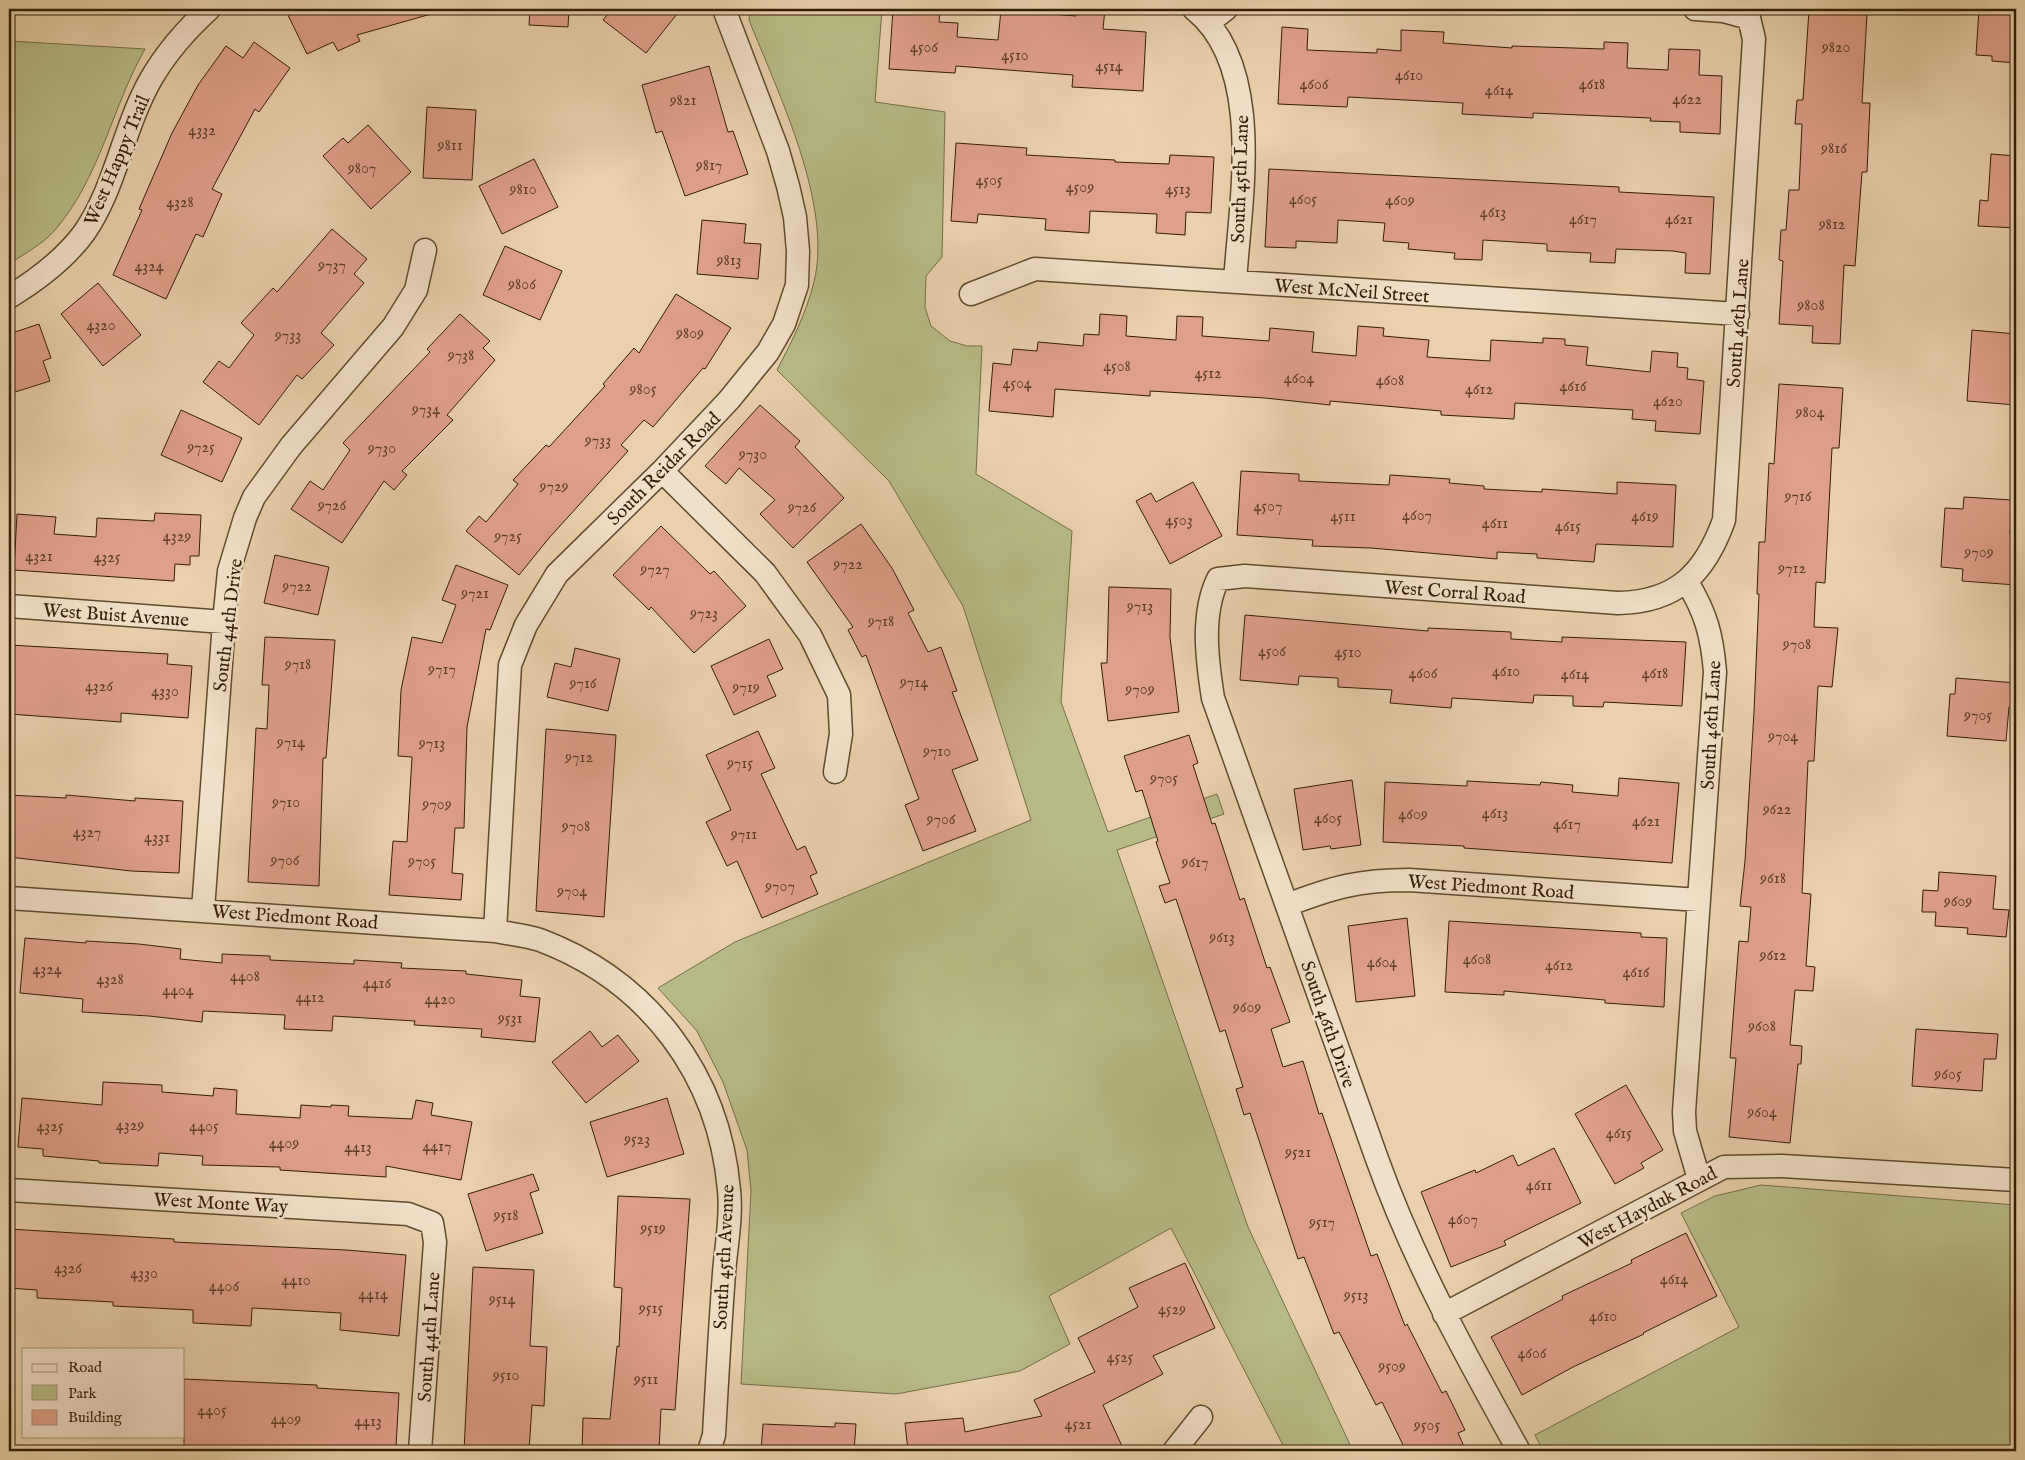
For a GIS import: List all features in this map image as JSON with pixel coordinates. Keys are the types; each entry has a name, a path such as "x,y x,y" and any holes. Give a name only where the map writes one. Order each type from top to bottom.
{"street":[{"name":"West Happy Trail","path":"9,297 31,284 57,263 84,233 110,182 151,79 174,47 209,9"},
{"name":"South Reidar Road","path":"496,931 510,665 526,625 557,574 662,471 729,400 768,352 784,324 797,285 796,217 786,177 778,150 724,9"},
{"name":"South 46th Lane","path":"1695,9 1723,11 1749,18 1754,39 1724,520 1715,546 1702,566 1686,582 1698,601 1710,628 1715,672 1684,1112 1685,1131 1699,1179"},
{"name":"South 45th Lane","path":"1210,13 1232,66 1242,107 1244,133 1235,282"},
{"name":"South 44th Drive","path":"203,910 229,571 245,518 254,497 292,446 393,327 416,290 425,250"},
{"name":"West McNeil Street","path":"971,294 1035,269 1738,314"},
{"path":"662,471 765,573 810,634 839,694 841,734 836,772"},
{"name":"West Corral Road","path":"1218,579 1245,576 1618,603 1654,599 1686,582"},
{"name":"South 46th Drive","path":"1218,579 1211,594 1208,646 1213,698 1390,1196 1444,1314 1518,1451"},
{"name":"West Buist Avenue","path":"9,606 224,622"},
{"name":"West Piedmont Road","path":"1287,905 1336,886 1378,880 1409,880 1699,900"},
{"name":"West Piedmont Road","path":"9,898 496,931 538,939 576,956"},
{"name":"South 45th Avenue","path":"576,956 622,985 652,1013 672,1037 708,1096 720,1131 730,1192 714,1446"},
{"name":"West Hayduk Road","path":"1444,1314 1724,1167 1755,1165 2016,1180"},
{"name":"West Monte Way","path":"9,1190 408,1214 432,1223"},
{"name":"South 44th Lane","path":"420,1451 435,1242 432,1223"},
{"path":"1174,1451 1201,1417"}],"green space":[{"path":"750,9 882,9 875,102 945,112 942,257 926,276 925,307 931,326 950,341 967,346 982,346 976,474 1072,531 1061,702 1108,832 1217,794 1224,814 1117,850 1248,1227 1353,1451 1286,1451 1171,1228 1049,1296 1070,1344 1020,1371 896,1394 741,1384 751,1191 747,1150 723,1082 697,1031 658,988 735,942 1031,820 963,606 889,481 777,370 803,316 811,294 818,251 816,218 799,149 749,20"},
{"path":"9,41 145,49 123,94 95,165 70,210 45,240 9,264"},
{"path":"1761,1185 2016,1205 2016,1451 1543,1451 1535,1435 1739,1327 1681,1213 1715,1196"}],"building":[{"path":"285,9 430,9 431,14 357,35 360,41 338,51 333,42 307,54"},
{"path":"530,9 569,9 568,27 529,25"},
{"path":"612,9 681,9 646,53 603,20"},
{"path":"893,9 930,9 930,11 940,11 939,22 958,23 957,37 998,40 1001,10 1076,16 1076,9 1105,9 1103,29 1146,32 1143,91 1072,87 1073,75 956,66 955,73 889,69"},
{"path":"1979,9 2016,9 2016,63 1992,61 1992,56 1976,55"},
{"path":"1809,10 1867,14 1862,103 1870,103 1867,172 1862,172 1855,266 1844,265 1840,344 1812,343 1813,326 1779,324 1783,261 1779,260 1781,230 1786,230 1789,190 1799,190 1802,124 1795,124 1797,100 1803,100"},
{"path":"1282,27 1308,29 1307,50 1377,53 1377,49 1401,51 1401,30 1444,32 1443,43 1512,48 1512,46 1604,49 1604,42 1628,43 1627,68 1668,70 1669,49 1700,50 1699,75 1722,76 1720,134 1680,132 1680,122 1650,121 1651,118 1533,113 1533,118 1462,114 1463,103 1348,97 1347,107 1278,104"},
{"path":"254,42 290,68 259,112 255,109 212,189 222,194 203,237 196,234 166,299 113,275 142,210 139,209 172,133 198,85 226,46 243,58"},
{"path":"709,66 728,132 733,131 748,174 685,196 662,131 656,133 642,85"},
{"path":"427,107 476,110 472,180 423,178"},
{"path":"368,125 411,172 371,209 323,156 343,138 348,143"},
{"path":"956,143 1027,148 1026,155 1115,160 1115,162 1169,164 1170,155 1214,157 1211,213 1186,212 1185,235 1156,233 1157,214 1090,211 1089,233 1045,230 1046,219 978,214 977,223 951,221"},
{"path":"1991,154 2016,156 2016,228 1978,226 1980,200 1988,201"},
{"path":"534,159 558,207 502,234 479,186"},
{"path":"1269,169 1619,187 1619,192 1714,197 1710,274 1685,273 1686,253 1673,251 1616,249 1615,263 1590,262 1591,253 1547,251 1547,244 1483,240 1482,260 1454,259 1455,253 1408,249 1409,243 1383,241 1385,223 1338,220 1337,243 1296,241 1296,248 1265,247"},
{"path":"702,220 746,224 744,243 761,244 758,279 697,274"},
{"path":"332,229 367,259 354,274 364,283 321,333 334,345 302,379 297,375 259,425 203,382 219,361 229,368 254,335 241,323 273,288 277,292"},
{"path":"505,246 562,271 540,320 483,295"},
{"path":"98,283 141,335 103,366 61,314"},
{"path":"676,294 731,328 705,369 703,368 653,427 644,420 621,445 628,451 549,538 519,575 466,531 479,516 486,522 518,484 513,480 546,445 549,447 605,386 603,384 634,348 639,353"},
{"path":"460,314 490,341 483,348 495,360 447,415 453,420 402,471 407,475 394,490 384,481 342,543 291,509 310,481 323,490 350,450 343,443 430,352 427,349"},
{"path":"1100,314 1127,316 1126,336 1176,340 1177,316 1203,317 1202,336 1269,341 1270,328 1314,332 1312,352 1356,356 1358,326 1384,328 1383,336 1429,340 1427,357 1490,361 1491,340 1543,343 1543,338 1565,339 1565,345 1588,347 1586,365 1650,372 1652,351 1678,353 1677,367 1688,368 1687,379 1704,381 1700,434 1655,431 1656,421 1632,419 1633,410 1515,403 1514,419 1441,415 1441,411 1330,401 1330,405 1265,398 1150,391 1150,396 1055,389 1053,417 989,411 993,363 1011,365 1013,349 1037,351 1038,342 1083,346 1084,334 1099,335"},
{"path":"39,324 51,358 43,361 50,381 12,393 9,383 9,334"},
{"path":"1972,330 2016,334 2016,405 1967,401"},
{"path":"1779,384 1843,388 1839,448 1832,448 1825,583 1816,582 1814,627 1838,628 1832,687 1818,686 1814,761 1808,761 1802,893 1811,894 1806,966 1815,967 1813,991 1795,990 1790,1045 1802,1046 1801,1064 1798,1064 1790,1143 1729,1137 1736,1058 1730,1058 1739,941 1748,942 1751,907 1740,906 1745,861 1754,712 1759,594 1757,594 1759,542 1765,542 1769,463 1774,464"},
{"path":"760,405 800,441 795,447 844,498 793,548 760,514 775,500 739,468 726,484 705,466"},
{"path":"181,410 242,438 222,482 161,455"},
{"path":"1241,471 1299,474 1299,481 1389,485 1390,475 1450,479 1449,483 1484,486 1484,489 1542,492 1542,489 1617,494 1617,482 1676,485 1673,547 1596,544 1594,562 1537,558 1537,554 1497,552 1497,559 1371,548 1312,546 1313,540 1237,535"},
{"path":"1193,482 1222,536 1170,564 1136,501 1151,493 1156,502"},
{"path":"1964,497 2012,500 2010,534 2016,535 2016,585 1962,581 1963,569 1941,567 1945,508 1963,509"},
{"path":"155,513 201,515 199,556 190,556 190,565 175,564 174,581 14,570 17,514 56,517 54,534 96,537 97,518 154,521"},
{"path":"861,524 892,568 914,610 908,613 928,652 941,647 957,691 952,692 978,760 952,770 976,831 923,851 905,805 919,799 866,655 862,657 848,630 853,627 807,562"},
{"path":"661,526 710,574 714,571 746,606 694,653 651,607 649,610 613,575"},
{"path":"275,555 329,567 318,615 264,603"},
{"path":"456,565 508,585 490,630 486,629 467,727 464,828 455,828 452,873 463,874 461,900 389,895 393,841 407,842 412,757 398,756 401,690 412,637 442,643 456,605 442,600"},
{"path":"1109,587 1171,589 1170,637 1179,712 1108,721 1101,663 1107,663"},
{"path":"1245,615 1428,631 1428,628 1511,632 1511,639 1562,642 1562,637 1686,642 1682,706 1604,702 1603,707 1573,706 1573,696 1534,695 1533,703 1452,698 1451,708 1390,703 1392,690 1338,687 1338,678 1299,676 1298,685 1240,680"},
{"path":"265,637 335,640 326,758 323,758 319,886 248,882 256,728 267,729 269,685 262,685"},
{"path":"769,639 783,669 767,676 776,696 734,715 711,666"},
{"path":"9,645 168,654 167,664 192,666 188,718 121,713 121,722 9,714"},
{"path":"575,648 620,659 608,711 547,697 555,663 571,667"},
{"path":"1956,678 2016,683 2016,707 2009,707 2006,741 1947,736 1950,694 1955,694"},
{"path":"546,729 616,735 604,917 536,911"},
{"path":"758,731 775,768 761,774 797,850 805,846 817,873 810,876 818,894 762,918 737,861 727,866 706,822 731,810 706,755"},
{"path":"1189,735 1198,763 1193,765 1212,824 1215,823 1240,900 1244,898 1267,968 1270,967 1290,1022 1271,1029 1283,1067 1303,1061 1319,1114 1322,1113 1371,1256 1377,1254 1405,1326 1407,1324 1442,1393 1446,1391 1465,1430 1458,1433 1466,1451 1406,1451 1382,1402 1376,1405 1339,1332 1334,1334 1304,1257 1298,1259 1250,1113 1244,1115 1236,1089 1243,1087 1225,1030 1220,1032 1176,899 1165,903 1159,886 1170,883 1156,842 1158,841 1142,790 1136,792 1124,756"},
{"path":"1619,778 1679,783 1672,863 1464,848 1464,846 1383,842 1385,782 1467,786 1467,781 1540,785 1541,782 1573,785 1572,792 1618,796"},
{"path":"1352,780 1361,845 1331,849 1330,846 1303,850 1294,789"},
{"path":"9,795 66,798 66,795 135,801 135,798 183,801 179,873 131,871 9,857"},
{"path":"1939,872 1996,876 1993,909 2009,910 2006,937 1967,934 1968,928 1935,926 1936,912 1922,912 1923,890 1938,891"},
{"path":"1407,918 1415,996 1356,1002 1348,926"},
{"path":"1449,921 1641,933 1641,937 1667,938 1664,1007 1605,1003 1605,1000 1504,991 1504,995 1445,992"},
{"path":"25,938 86,943 86,941 139,944 181,949 180,959 222,963 222,954 270,956 270,960 354,964 354,960 402,963 401,968 466,971 466,974 522,980 520,996 540,998 535,1042 481,1037 482,1029 414,1025 415,1021 333,1016 332,1031 284,1029 285,1015 203,1011 202,1022 149,1016 82,1012 83,999 20,993"},
{"path":"1916,1029 1998,1034 1996,1059 1984,1059 1982,1091 1912,1086"},
{"path":"590,1031 602,1047 618,1035 639,1061 586,1103 552,1062"},
{"path":"103,1082 162,1085 162,1092 213,1096 214,1088 237,1090 236,1114 300,1118 301,1105 331,1107 331,1105 349,1106 348,1116 412,1119 416,1100 433,1103 431,1115 472,1122 461,1180 386,1166 386,1177 280,1170 280,1167 202,1165 203,1156 159,1153 158,1166 99,1163 99,1161 43,1156 43,1149 18,1147 22,1098 102,1105"},
{"path":"1626,1085 1663,1150 1641,1163 1644,1168 1615,1184 1575,1114"},
{"path":"667,1098 684,1154 607,1177 590,1122"},
{"path":"1554,1148 1581,1203 1504,1241 1506,1245 1451,1267 1421,1192 1475,1170 1476,1173 1513,1155 1518,1166"},
{"path":"533,1174 539,1190 530,1193 543,1233 486,1251 468,1194"},
{"path":"618,1196 690,1199 675,1410 661,1409 659,1451 582,1451 583,1418 610,1419 617,1346 619,1347 622,1288 614,1287"},
{"path":"9,1229 174,1239 174,1242 346,1250 406,1255 399,1336 340,1330 341,1313 252,1308 251,1326 193,1323 193,1310 113,1306 113,1302 37,1298 37,1290 9,1288"},
{"path":"1686,1233 1717,1296 1644,1334 1573,1367 1522,1395 1491,1337 1563,1299 1562,1296 1632,1263 1631,1260"},
{"path":"1185,1263 1215,1328 1153,1356 1163,1374 1103,1405 1122,1446 1111,1451 908,1451 905,1423 963,1418 965,1432 1042,1416 1034,1400 1095,1372 1078,1338 1138,1307 1129,1288"},
{"path":"473,1267 534,1270 530,1346 547,1347 544,1406 532,1405 529,1451 464,1451"},
{"path":"185,1379 317,1385 317,1388 399,1393 396,1447 384,1446 384,1451 184,1451"},
{"path":"835,1423 856,1424 854,1451 761,1451 763,1424 835,1427"}]}
